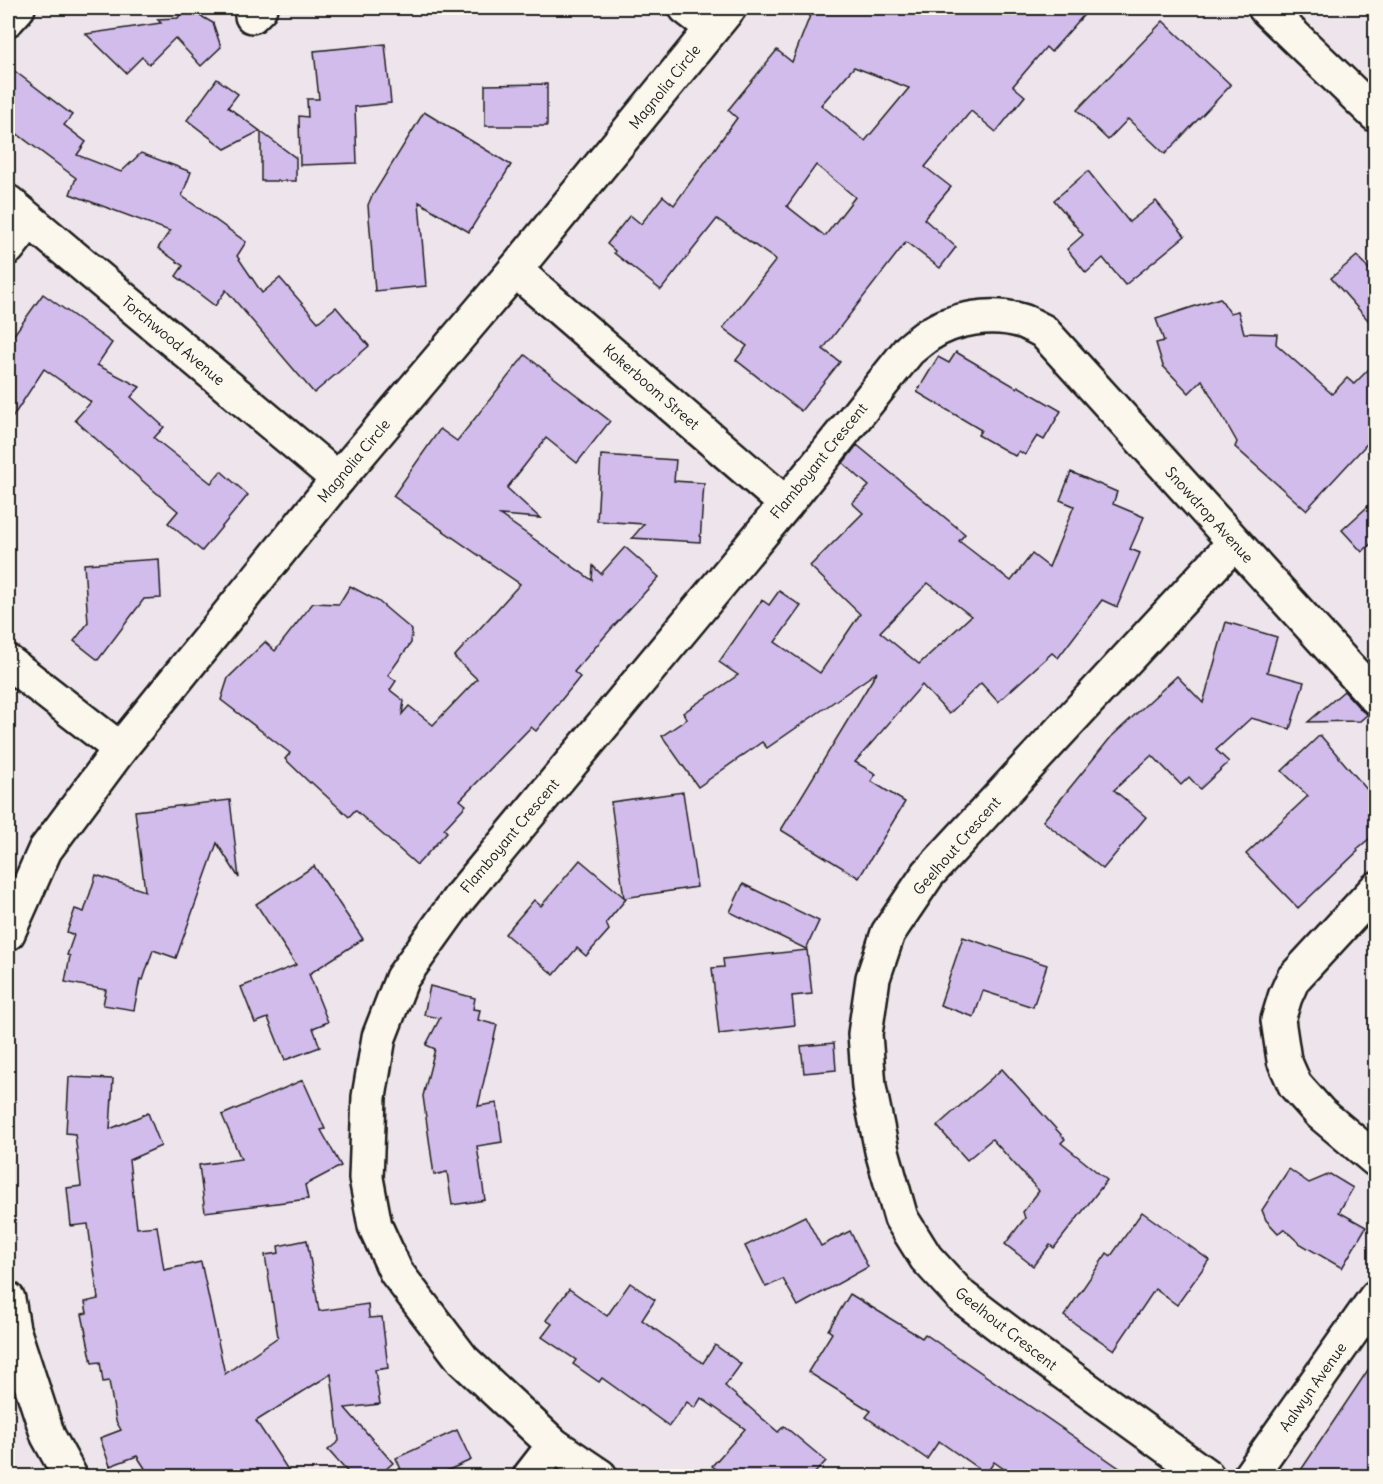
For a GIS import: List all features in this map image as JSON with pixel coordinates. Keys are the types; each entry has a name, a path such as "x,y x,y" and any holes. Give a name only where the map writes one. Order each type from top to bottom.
{"street":[{"path":"8,19 18,8"},
{"path":"686,8 721,18"},
{"path":"1265,8 1376,115"},
{"name":"Magnolia Circle","path":"8,933 45,850 120,749 338,479 515,270 721,18"},
{"path":"8,248 19,212"},
{"name":"Torchwood Avenue","path":"19,212 338,479"},
{"name":"Kokerboom Street","path":"515,270 786,504"},
{"name":"Flamboyant Crescent","path":"600,1476 554,1444 463,1360 396,1272 375,1226 366,1178 369,1097 379,1037 402,978 460,897 786,504 909,350 929,334 974,318 997,317 1022,321 1043,331"},
{"name":"Snowdrop Avenue","path":"1043,331 1376,698"},
{"name":"Geelhout Crescent","path":"1207,1476 970,1303 926,1258 901,1218 882,1151 869,1087 865,1034 873,978 888,933 928,874 1234,543"},
{"path":"8,662 120,749"},
{"path":"1376,889 1293,979 1278,1020 1284,1060 1295,1085 1320,1113 1376,1160"},
{"name":"Aalwyn Avenue","path":"1250,1476 1376,1297"},
{"path":"8,1299 13,1329 48,1436 70,1476"},
{"path":"530,1476 554,1444"}],"building":[{"path":"184,8 213,23 221,47 201,66 175,38 149,64 142,57 126,73 86,34 161,23 157,19 178,18"},
{"path":"813,8 1090,8 1051,52 1046,47 1013,86 1025,96 996,132 971,111 925,167 951,187 924,219 956,247 940,268 906,242 823,349 840,362 801,411 736,360 747,346 723,328 776,260 717,219 661,290 614,253 615,251 607,244 630,215 641,224 663,196 674,205 737,118 728,110 777,50 792,62","holes":["854,67 909,88 865,141 821,105","816,165 855,197 825,236 787,206"]},
{"path":"1163,21 1231,85 1165,154 1128,119 1108,140 1077,110"},
{"path":"385,44 391,103 355,107 357,163 300,165 299,116 308,117 307,99 319,99 314,51"},
{"path":"8,66 72,115 64,125 86,142 77,155 121,172 141,153 191,172 182,196 246,242 237,256 262,293 280,278 318,322 336,307 369,346 314,393 226,290 215,306 176,276 183,266 158,248 170,231 70,194 76,178 8,127"},
{"path":"217,79 238,94 228,107 260,131 225,149 187,120"},
{"path":"547,84 547,126 485,126 485,85"},
{"path":"424,112 511,165 469,232 419,202 426,286 375,291 368,205"},
{"path":"261,132 296,158 296,181 261,181"},
{"path":"1088,171 1129,222 1156,201 1185,236 1125,285 1103,258 1086,273 1067,249 1083,235 1054,200"},
{"path":"1357,256 1376,277 1376,329 1331,278"},
{"path":"43,294 112,343 97,365 140,387 131,397 164,427 154,438 211,483 221,471 248,495 202,551 168,523 178,511 75,420 91,402 44,369 8,424 8,343"},
{"path":"1220,298 1230,313 1238,311 1244,333 1277,334 1276,344 1332,394 1347,378 1354,384 1376,362 1376,434 1306,510 1235,447 1237,442 1202,380 1189,393 1163,366 1156,343 1164,341 1156,319"},
{"path":"956,352 1061,411 1044,440 1037,436 1025,455 1019,451 1015,456 978,435 981,430 917,392 938,357 949,363"},
{"path":"525,355 610,421 577,463 546,438 507,488 540,518 500,515 592,580 593,566 601,574 625,547 659,577 574,672 580,677 536,731 531,727 460,800 466,805 444,829 447,832 417,865 355,810 349,817 285,759 290,753 221,700 228,678 265,642 275,651 313,603 339,604 350,586 378,601 412,630 411,643 388,675 396,681 390,690 404,701 402,714 409,706 433,725 477,679 454,657 520,584 393,496 440,429 457,441"},
{"path":"857,445 965,534 959,541 1011,581 1032,554 1049,567 1074,506 1060,500 1071,472 1117,492 1113,504 1144,517 1130,549 1140,553 1117,607 1102,600 1058,658 1052,653 998,702 981,683 949,714 922,685 855,762 876,774 871,781 905,802 859,878 781,830 877,672 767,748 762,742 698,787 662,736 687,719 683,713 738,675 719,662 762,600 769,605 779,591 801,606 775,642 820,673 860,614 810,566 863,513 852,503 869,486 843,463","holes":["928,583 971,616 919,664 880,632"]},
{"path":"601,455 676,460 674,481 704,483 700,542 632,538 644,524 597,521"},
{"path":"1376,499 1376,539 1362,552 1342,530"},
{"path":"159,559 161,598 144,599 98,660 74,641 88,623 84,564"},
{"path":"1226,622 1277,637 1267,672 1304,682 1290,729 1251,718 1216,750 1229,762 1200,789 1189,777 1181,785 1152,755 1114,790 1146,817 1103,869 1043,821 1111,737 1177,676 1203,703"},
{"path":"1344,691 1362,711 1368,714 1360,721 1308,722"},
{"path":"1320,735 1376,800 1376,833 1298,908 1246,854 1308,796 1282,771"},
{"path":"683,792 697,887 624,898 611,802"},
{"path":"230,800 239,878 217,843 176,958 153,950 143,980 140,979 134,1010 103,1005 106,990 65,982 70,956 67,955 74,935 67,932 75,909 84,912 96,875 145,891 135,811"},
{"path":"580,860 626,899 606,923 609,930 586,956 577,948 554,975 505,934 534,900 541,906"},
{"path":"314,866 363,939 309,974 328,1022 313,1028 320,1047 285,1060 268,1018 255,1023 241,987 296,965 256,904"},
{"path":"743,884 819,921 806,949 730,912"},
{"path":"963,937 1047,965 1033,1007 983,991 974,1017 940,1005"},
{"path":"807,950 812,994 792,996 795,1025 719,1034 712,968 724,967 723,959"},
{"path":"430,986 475,998 473,1009 480,1010 478,1020 497,1025 478,1106 497,1103 502,1142 477,1146 485,1200 452,1205 447,1172 434,1175 423,1096 435,1049 426,1045 440,1018 424,1015"},
{"path":"834,1043 836,1070 804,1073 801,1046"},
{"path":"1002,1069 1065,1139 1061,1143 1107,1180 1054,1248 1050,1245 1033,1266 1005,1244 1025,1218 1023,1212 1039,1191 992,1139 967,1160 937,1126"},
{"path":"69,1077 113,1079 110,1129 148,1113 161,1146 129,1160 137,1228 157,1226 164,1270 201,1262 225,1374 278,1337 265,1255 279,1253 278,1246 307,1240 319,1311 368,1304 369,1318 382,1317 388,1368 375,1370 380,1404 345,1408 393,1463 378,1476 351,1476 328,1450 339,1441 331,1374 256,1421 292,1476 150,1476 137,1456 110,1466 100,1438 121,1430 116,1421 109,1381 103,1382 100,1362 92,1363 82,1314 87,1313 85,1302 98,1299 88,1224 71,1226 67,1188 81,1186 75,1134 66,1133"},
{"path":"303,1080 325,1129 321,1130 341,1166 305,1185 308,1199 205,1212 199,1165 241,1159 222,1115"},
{"path":"1289,1169 1309,1183 1330,1174 1353,1188 1339,1212 1366,1227 1342,1268 1299,1243 1284,1229 1278,1233 1266,1220 1262,1210"},
{"path":"1142,1212 1209,1260 1177,1305 1155,1289 1114,1350 1064,1316 1107,1253 1111,1256"},
{"path":"805,1216 821,1246 850,1231 868,1267 798,1306 783,1279 766,1287 745,1246"},
{"path":"630,1283 655,1300 642,1320 703,1363 715,1345 741,1364 725,1386 778,1432 784,1426 826,1461 812,1476 725,1476 712,1466 745,1429 701,1398 695,1408 687,1402 669,1426 602,1378 599,1382 573,1364 576,1360 542,1337 552,1324 546,1320 569,1289 607,1316"},
{"path":"850,1294 922,1338 925,1334 1131,1476 1014,1476 994,1462 986,1474 939,1441 927,1459 866,1417 871,1411 808,1372 832,1333 828,1330"},
{"path":"1376,1358 1376,1476 1297,1476"},
{"path":"457,1430 471,1460 435,1476 404,1476 396,1458"}]}
